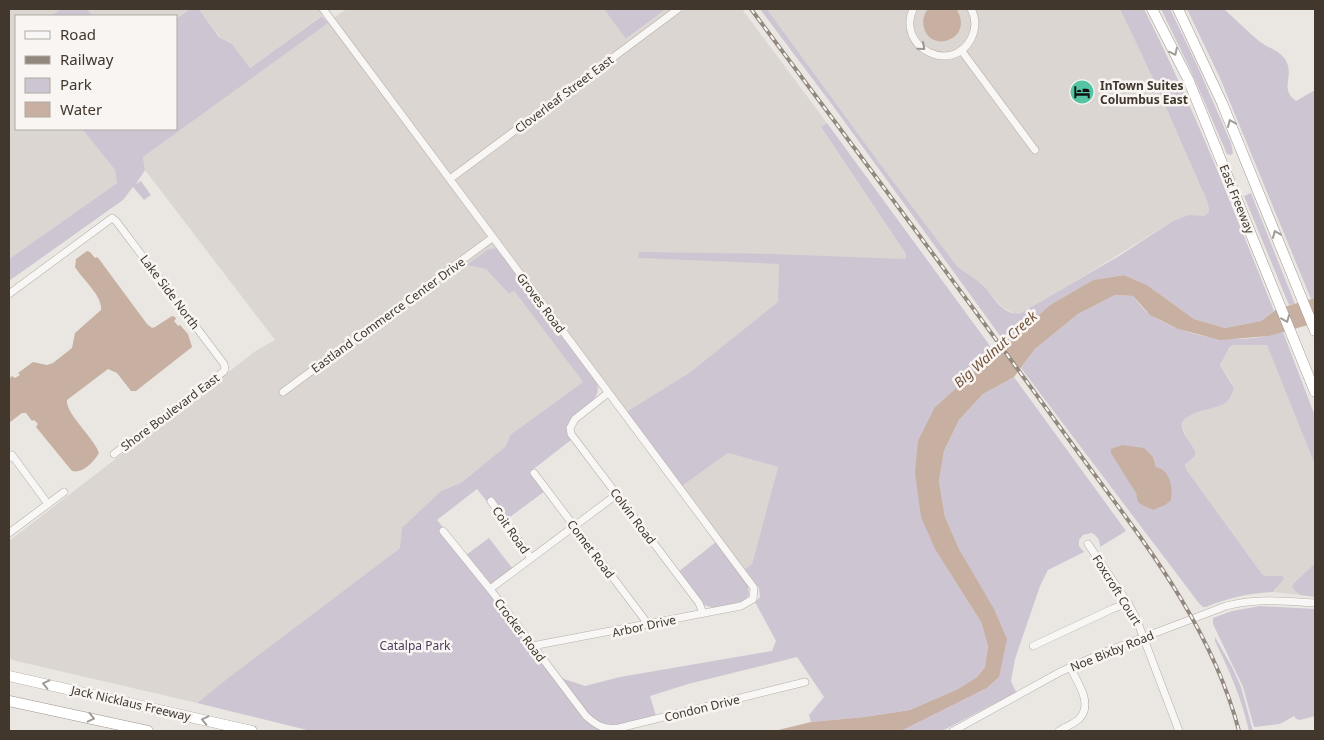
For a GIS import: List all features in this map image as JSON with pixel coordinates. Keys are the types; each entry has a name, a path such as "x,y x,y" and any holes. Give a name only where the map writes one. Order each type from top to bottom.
{"highway":[{"name":"East Freeway","path":"1152,9 1188,79 1315,392"},
{"name":"East Freeway","path":"1178,9 1222,103 1315,331"},
{"name":"Jack Nicklaus Freeway","path":"9,676 252,731"},
{"name":"Jack Nicklaus Freeway","path":"9,701 148,731"}],"street":[{"name":"Groves Road","path":"323,9 752,585 753,599"},
{"name":"Cloverleaf Street East","path":"450,180 678,9"},
{"path":"913,9 910,15 909,27 912,37 918,46 937,56 948,56 962,50 969,42 975,23 971,9"},
{"path":"962,50 1035,150"},
{"name":"Lake Side North","path":"10,291 112,218 224,364 225,369"},
{"name":"Eastland Commerce Center Drive","path":"283,392 492,238"},
{"name":"Shore Boulevard East","path":"114,454 225,369"},
{"name":"Colvin Road","path":"608,393 575,419 570,428 571,434 699,602 703,613"},
{"path":"9,458 12,455 48,504"},
{"name":"Comet Road","path":"534,473 648,624"},
{"path":"9,533 64,492"},
{"path":"490,589 616,495"},
{"name":"Coit Road","path":"491,501 531,558"},
{"name":"Crocker Road","path":"443,531 490,589 586,716 599,726"},
{"name":"Foxcroft Court","path":"1088,544 1128,603 1144,637 1179,731"},
{"name":"Arbor Drive","path":"532,646 741,606 753,599"},
{"name":"Noe Bixby Road","path":"953,731 1070,667 1144,637 1236,604 1254,600 1315,603"},
{"path":"1033,646 1128,603"},
{"path":"1059,731 1079,719 1086,701 1070,667"},
{"name":"Condon Drive","path":"599,726 609,729 619,728 805,682"}],"shaded area":[{"path":"9,9 61,9 52,15 15,15 15,130 83,130 115,170 117,183 9,259"},
{"path":"87,9 190,9 178,18 178,15 92,15"},
{"path":"199,9 326,9 328,11 250,68 232,44 220,37"},
{"path":"346,9 604,9 627,39 666,9 742,9 827,123 821,127 906,254 905,259 638,258 779,263 779,302 689,373 626,412 598,387 596,381 500,252 486,269 509,294 514,291 583,382 510,435 506,446 462,482 441,491 400,548 197,703 12,660 9,657 9,541 257,350 275,340 145,170 143,157"},
{"path":"767,9 1120,9 1207,201 1208,213 1204,216 1189,216 1173,221 1058,292 1021,313 1015,314 1003,308 981,283 957,266"},
{"path":"1233,345 1267,345 1270,349 1315,465 1315,563 1293,584 1292,588 1300,595 1273,592 1276,590 1282,576 1265,576 1262,574 1184,466 1195,456 1182,426 1183,421 1188,416 1225,403 1232,383 1220,365"},
{"path":"728,453 778,467 752,564 745,569 720,539 682,486"}],"green space":[{"path":"61,9 87,9 92,15 52,15"},
{"path":"190,9 199,9 219,37 232,44 250,68 322,16 328,23 143,157 145,170 136,184 141,181 151,195 144,200 133,187 123,200 9,281 9,259 117,183 115,170 83,130 178,130 178,18"},
{"path":"604,9 666,9 626,39"},
{"path":"760,9 767,9 957,266 984,286 1002,308 1014,313 1021,313 1119,256 1173,221 1189,215 1204,216 1208,213 1207,201 1120,9 1144,9 1180,83 1274,311 1261,321 1225,328 1194,319 1147,285 1124,275 1093,280 1050,305 1006,344"},
{"path":"1161,9 1170,9 1197,65 1231,143 1233,153 1231,155 1227,154 1191,71"},
{"path":"1187,9 1224,9 1259,41 1279,53 1285,59 1289,71 1288,91 1296,101 1315,90 1315,298 1311,299 1220,78"},
{"name":"Catalpa Park","path":"827,123 996,354 935,407 936,551 981,622 988,646 985,667 977,677 958,689 910,710 865,717 811,722 809,715 824,697 797,657 688,684 650,696 656,716 607,731 311,731 197,703 400,548 402,528 441,491 462,482 506,446 510,435 583,382 514,291 509,294 486,269 467,265 487,250 495,248 500,252 596,381 598,391 595,398 575,414 570,421 568,429 571,440 531,471 545,491 506,520 491,500 488,503 477,489 437,520 466,555 489,538 513,569 490,587 561,678 585,686 620,677 772,651 776,641 755,602 760,597 759,588 745,569 752,564 778,467 728,453 682,486 626,412 689,373 778,302 779,264 638,258 639,252 774,254 905,259 906,254 821,127"},
{"path":"1251,193 1295,304 1289,305 1244,196"},
{"path":"1115,295 1133,296 1151,315 1182,330 1198,335 1233,339 1267,336 1283,332 1315,416 1315,465 1267,345 1233,345 1230,347 1220,365 1234,388 1230,397 1224,404 1186,418 1182,427 1195,451 1195,456 1185,465 1186,469 1262,574 1265,576 1282,576 1284,579 1273,592 1239,596 1203,607 1021,368 1035,349 1078,314","holes":["1153,457 1156,467 1153,510 1142,504 1136,493"]},
{"path":"1014,377 1126,531 1100,547 1100,542 1092,533 1083,535 1079,540 1079,546 1084,552 1048,570 1040,586 1015,659 1011,681 1016,692 942,731 901,731 987,688 999,677 960,551 945,517 939,481 944,451 959,420 983,394"},
{"path":"716,542 748,585 749,595 744,601 714,608 704,605 678,572"},
{"path":"1315,563 1315,597 1300,595 1292,588 1293,584"},
{"path":"1260,606 1315,609 1315,716 1300,720 1294,716 1280,724 1254,727 1243,687 1213,624 1213,618 1232,611"},
{"path":"1215,637 1241,687 1253,731 1249,731 1239,696 1215,641"}],"water":[{"path":"928,9 957,10 961,20 960,29 956,35 950,40 942,41 934,40 928,36 923,22 924,15"},
{"path":"87,251 99,259 147,324 152,328 172,316 175,317 174,321 188,334 192,347 136,391 131,391 117,373 108,369 67,400 70,412 92,440 99,453 87,467 80,471 72,471 36,427 38,424 34,420 32,421 26,413 22,413 9,423 9,379 12,376 15,378 20,375 18,373 33,362 47,365 53,363 72,348 75,333 101,310 99,299 75,267 76,259"},
{"path":"1124,275 1147,285 1194,319 1225,328 1261,321 1277,309 1315,298 1315,323 1269,336 1220,340 1178,329 1150,315 1133,296 1115,295 1078,314 1035,349 1014,377 983,394 959,420 944,451 939,481 945,517 960,551 994,609 1007,639 999,677 987,688 901,731 774,731 811,722 865,717 910,710 958,689 977,677 985,667 988,646 981,622 936,551 921,517 915,473 918,441 935,407 1050,305 1093,280"},
{"path":"1122,445 1144,448 1153,457 1156,467 1165,472 1170,480 1172,495 1171,500 1165,505 1153,510 1138,502 1136,493 1111,453 1111,449"}],"railway":[{"path":"751,9 985,324 1165,573 1188,610 1208,649 1226,689 1239,731"}],"place":[{"name":"InTown Suites Columbus East","path":"1082,92"}],"water label":[{"name":"Big Walnut Creek","path":"995,349"}]}
